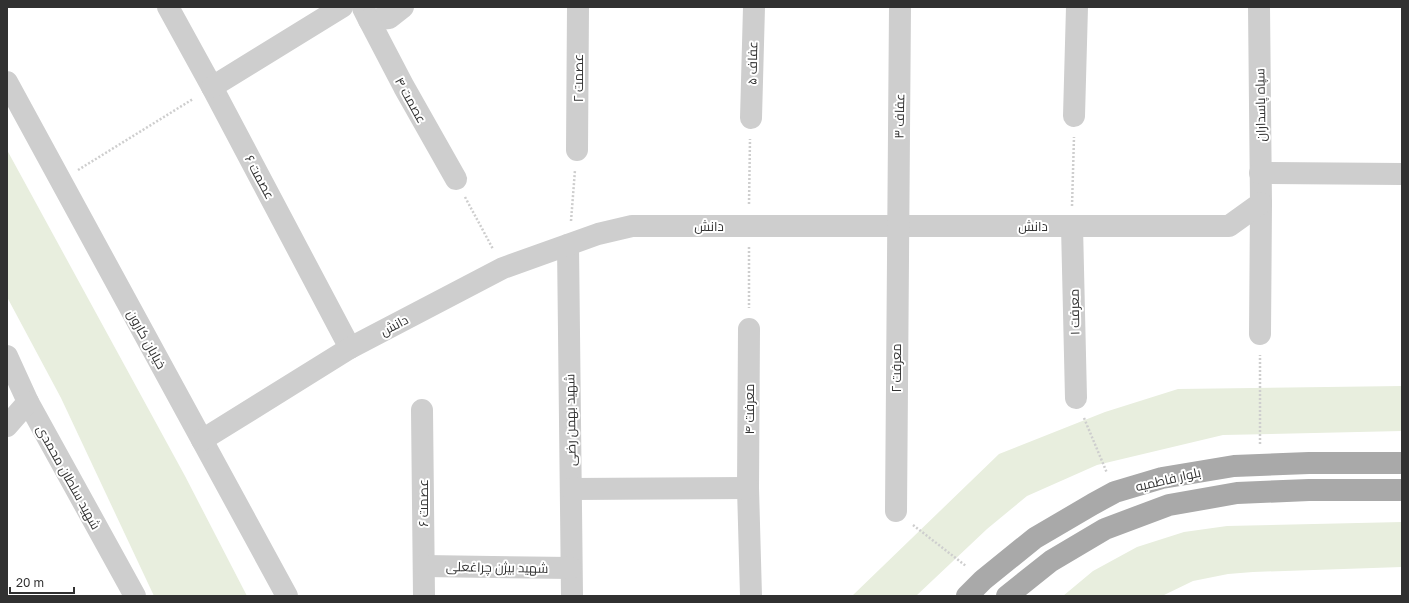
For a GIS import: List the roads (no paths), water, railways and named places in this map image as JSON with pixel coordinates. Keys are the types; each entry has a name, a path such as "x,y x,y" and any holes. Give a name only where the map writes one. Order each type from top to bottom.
{"main road":[{"name":"بلوار فاطمیه","path":"967,596 983,580 1035,538 1115,492 1162,478 1234,466 1309,463 1402,463"},
{"name":"بلوار فاطمیه","path":"1007,596 1051,561 1105,529 1169,505 1237,493 1309,490 1402,490"}],"street":[{"name":"عصمت ۶","path":"168,7 350,348"},
{"path":"212,87 342,7"},
{"path":"365,14 389,18 403,7"},
{"name":"عصمت ۲","path":"577,150 578,7"},
{"name":"عفاف ۵","path":"751,118 754,7"},
{"name":"عفاف ۳","path":"897,225 900,7"},
{"path":"1074,116 1077,7"},
{"name":"سپاه پاسداران","path":"1258,7 1261,203 1260,334"},
{"name":"عصمت ۴","path":"365,14 456,179"},
{"name":"خیابان کارون","path":"7,82 288,596"},
{"path":"1260,173 1402,174"},
{"name":"دانش","path":"202,440 350,348 503,268 598,234 632,226 1229,226 1261,203"},
{"name":"معرفت ۲","path":"896,511 897,225"},
{"name":"معرفت ۱","path":"1072,226 1076,398"},
{"name":"شهید بهمن رضی","path":"568,245 572,596"},
{"name":"معرفت ۴","path":"749,329 748,488 751,596"},
{"name":"شهید سلطان محمدی","path":"7,356 28,402 135,596"},
{"path":"7,426 28,402"},
{"name":"عصمت ۶","path":"422,410 424,596"},
{"path":"571,489 748,488"},
{"name":"شهید بیژن چراغعلی","path":"424,566 571,568"}]}
